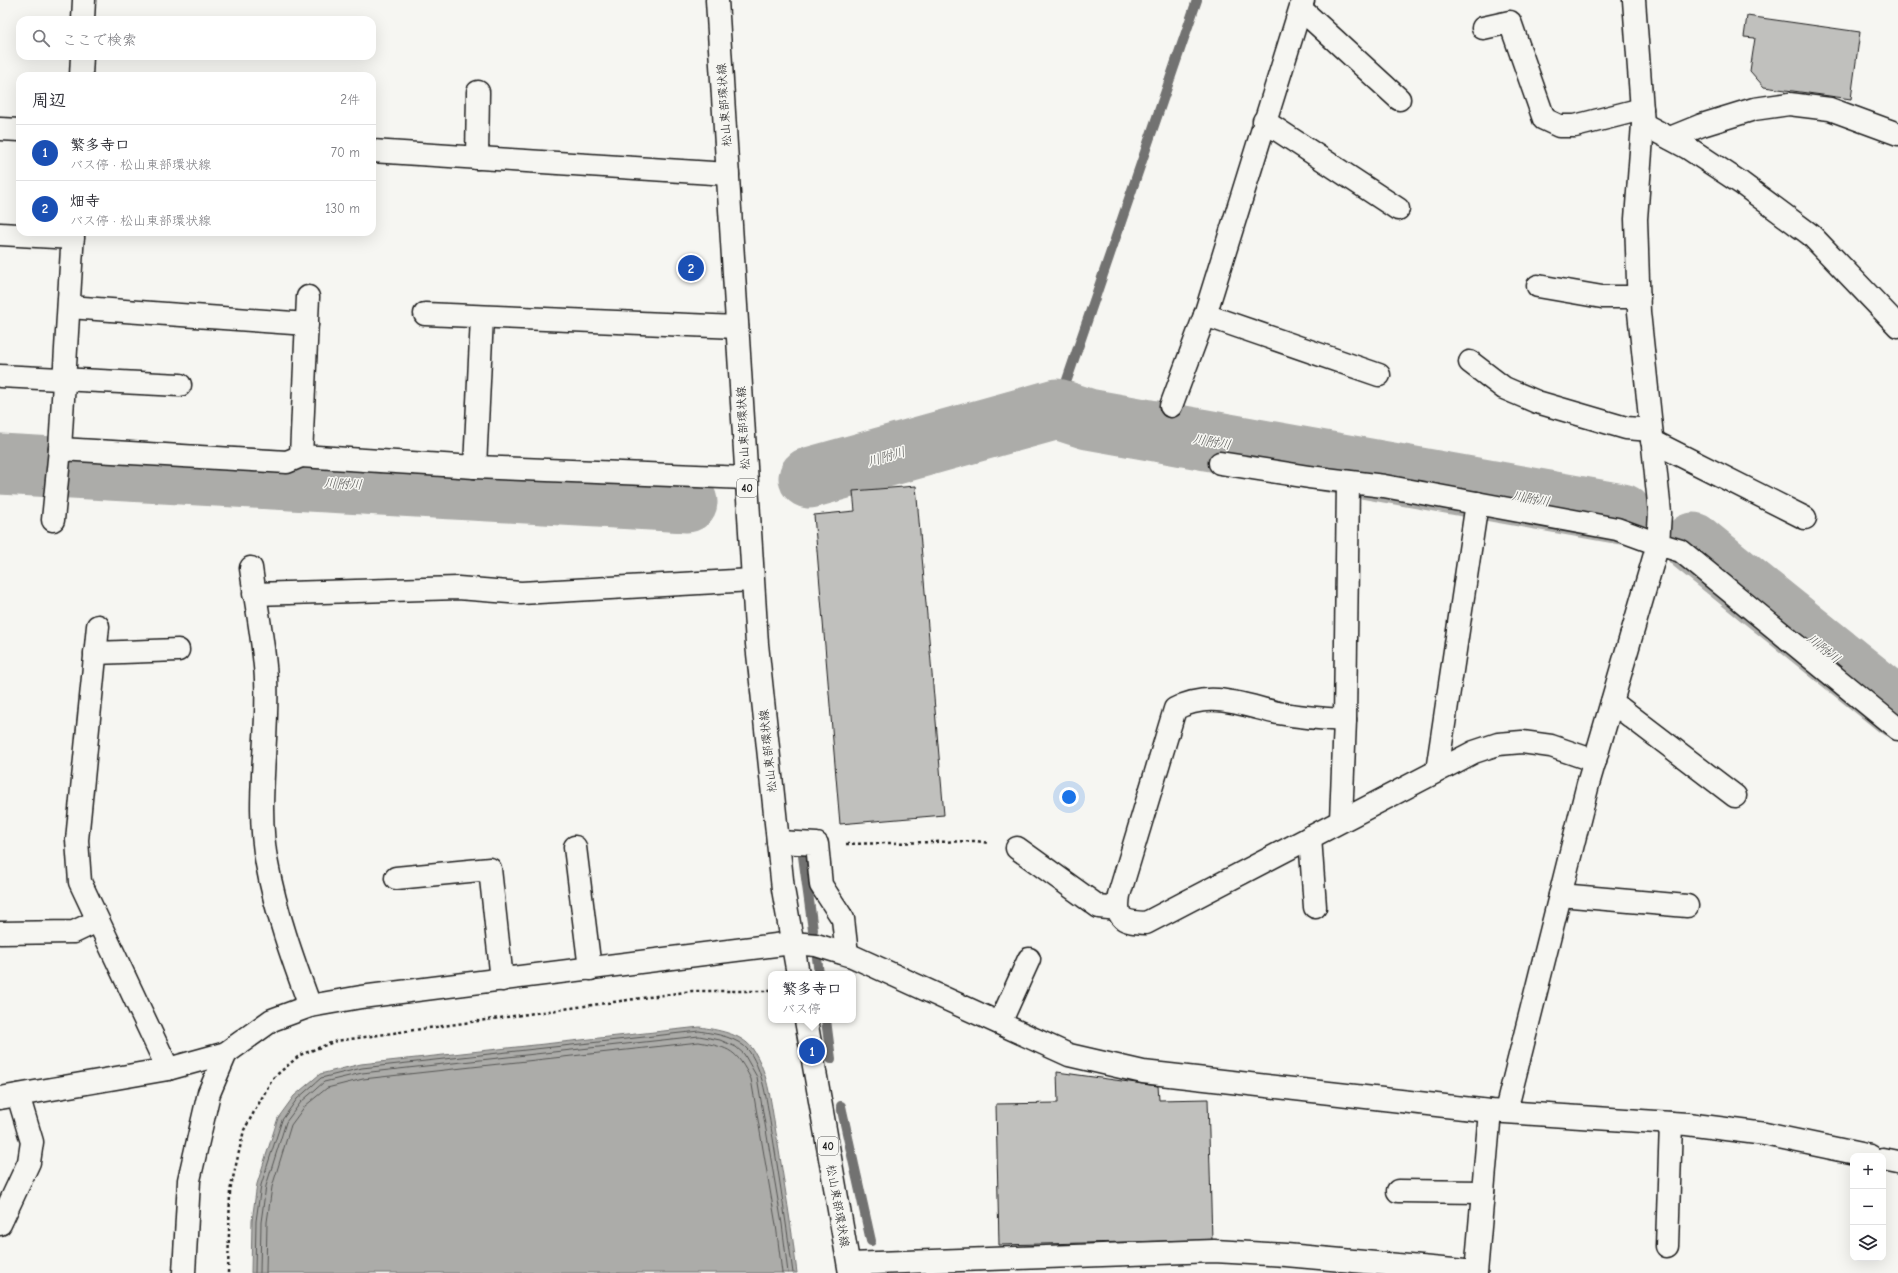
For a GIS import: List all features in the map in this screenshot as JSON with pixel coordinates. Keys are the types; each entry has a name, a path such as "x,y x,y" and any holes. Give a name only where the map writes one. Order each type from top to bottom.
{"street":[{"path":"83,16 84,0"},
{"name":"松山東部環状線","path":"717,0 757,644 783,889 797,971"},
{"path":"850,1268 1214,1251 1286,1255 1476,1272 1483,1192 1498,1111 1560,895 1595,761 1658,544 1660,513 1639,296 1636,219 1643,117 1634,0"},
{"path":"1171,406 1205,315 1264,121 1302,4 1399,99"},
{"path":"1483,28 1510,22 1544,118 1559,126 1575,126 1643,117 1670,138 1741,183 1811,235 1898,326"},
{"path":"82,60 82,72"},
{"path":"477,158 478,92"},
{"path":"1670,138 1702,125 1754,110 1790,104 1830,110 1898,134"},
{"path":"1264,121 1398,209"},
{"path":"0,129 16,130"},
{"path":"376,151 728,174"},
{"path":"0,234 16,234"},
{"path":"53,520 60,459 73,236"},
{"path":"1538,286 1602,296 1639,296"},
{"path":"301,456 308,297"},
{"path":"69,307 307,324"},
{"path":"425,314 737,327"},
{"path":"1205,315 1379,375"},
{"path":"475,467 482,317"},
{"path":"1470,362 1504,388 1538,402 1652,435 1806,518"},
{"path":"0,376 180,385"},
{"path":"60,459 287,462 301,456 475,467 746,478"},
{"path":"1220,463 1384,486 1617,529 1681,551 1898,729"},
{"path":"1341,820 1345,720 1348,482"},
{"path":"1437,771 1477,503"},
{"path":"251,568 266,679 266,732 261,811 267,864 287,943 310,1006"},
{"path":"254,594 458,588 521,593 752,580"},
{"path":"98,626 77,840 80,882 97,921 168,1069"},
{"path":"95,653 178,650"},
{"path":"1345,720 1307,718 1276,712 1243,703 1212,700 1188,702 1175,710 1119,895 1118,909 1121,918 1128,922 1146,923 1474,752 1498,744 1522,742 1551,746 1595,761"},
{"path":"1612,702 1735,796"},
{"path":"1310,837 1315,907"},
{"path":"778,842 817,844 821,885 843,919 847,954"},
{"path":"575,848 590,969"},
{"path":"1016,848 1099,907 1118,909"},
{"path":"396,878 490,869 502,980"},
{"path":"1560,895 1686,906"},
{"path":"0,933 74,932 97,921"},
{"path":"0,1224 29,1162 32,1142 9,1096 168,1069 226,1053 272,1020 310,1006 361,997 792,943 816,945 847,954 1069,1055 1143,1072 1498,1111 1671,1123 1765,1134 1856,1153"},
{"path":"1000,1023 1029,959"},
{"name":"松山東部環状線","path":"807,1023 850,1268"},
{"path":"184,1273 189,1180 209,1093 226,1053"},
{"path":"1667,1246 1671,1123"},
{"path":"1886,1160 1898,1162"},
{"path":"1398,1191 1483,1192"}],"path":[{"path":"817,844 976,841 1016,848"},
{"path":"228,1273 230,1191 244,1130 273,1078 300,1055 336,1041 692,991 768,991"}],"water":[{"path":"700,1027 728,1033 747,1043 752,1048 763,1069 771,1103 797,1273 251,1273 252,1221 257,1184 278,1118 294,1096 320,1074 361,1064"}],"building":[{"path":"1747,16 1860,32 1851,99 1764,87 1750,71 1755,38 1744,37"},
{"path":"916,486 944,815 840,824 814,515 855,511 853,491"},
{"path":"1057,1072 1158,1086 1159,1100 1208,1099 1212,1240 999,1245 996,1104 1058,1103"}],"waterway":[{"path":"1057,409 1197,0"},
{"name":"川附川","path":"809,478 1057,409 1088,419 1622,514"},
{"name":"川附川","path":"0,464 687,502"},
{"name":"川附川","path":"1693,543 1898,708"},
{"path":"803,856 813,930"},
{"path":"817,958 819,971"},
{"path":"826,1023 831,1059"},
{"path":"841,1106 871,1241"}],"place":[{"name":"畑寺","path":"691,268"},
{"name":"繁多寺口","path":"812,1051"}]}
